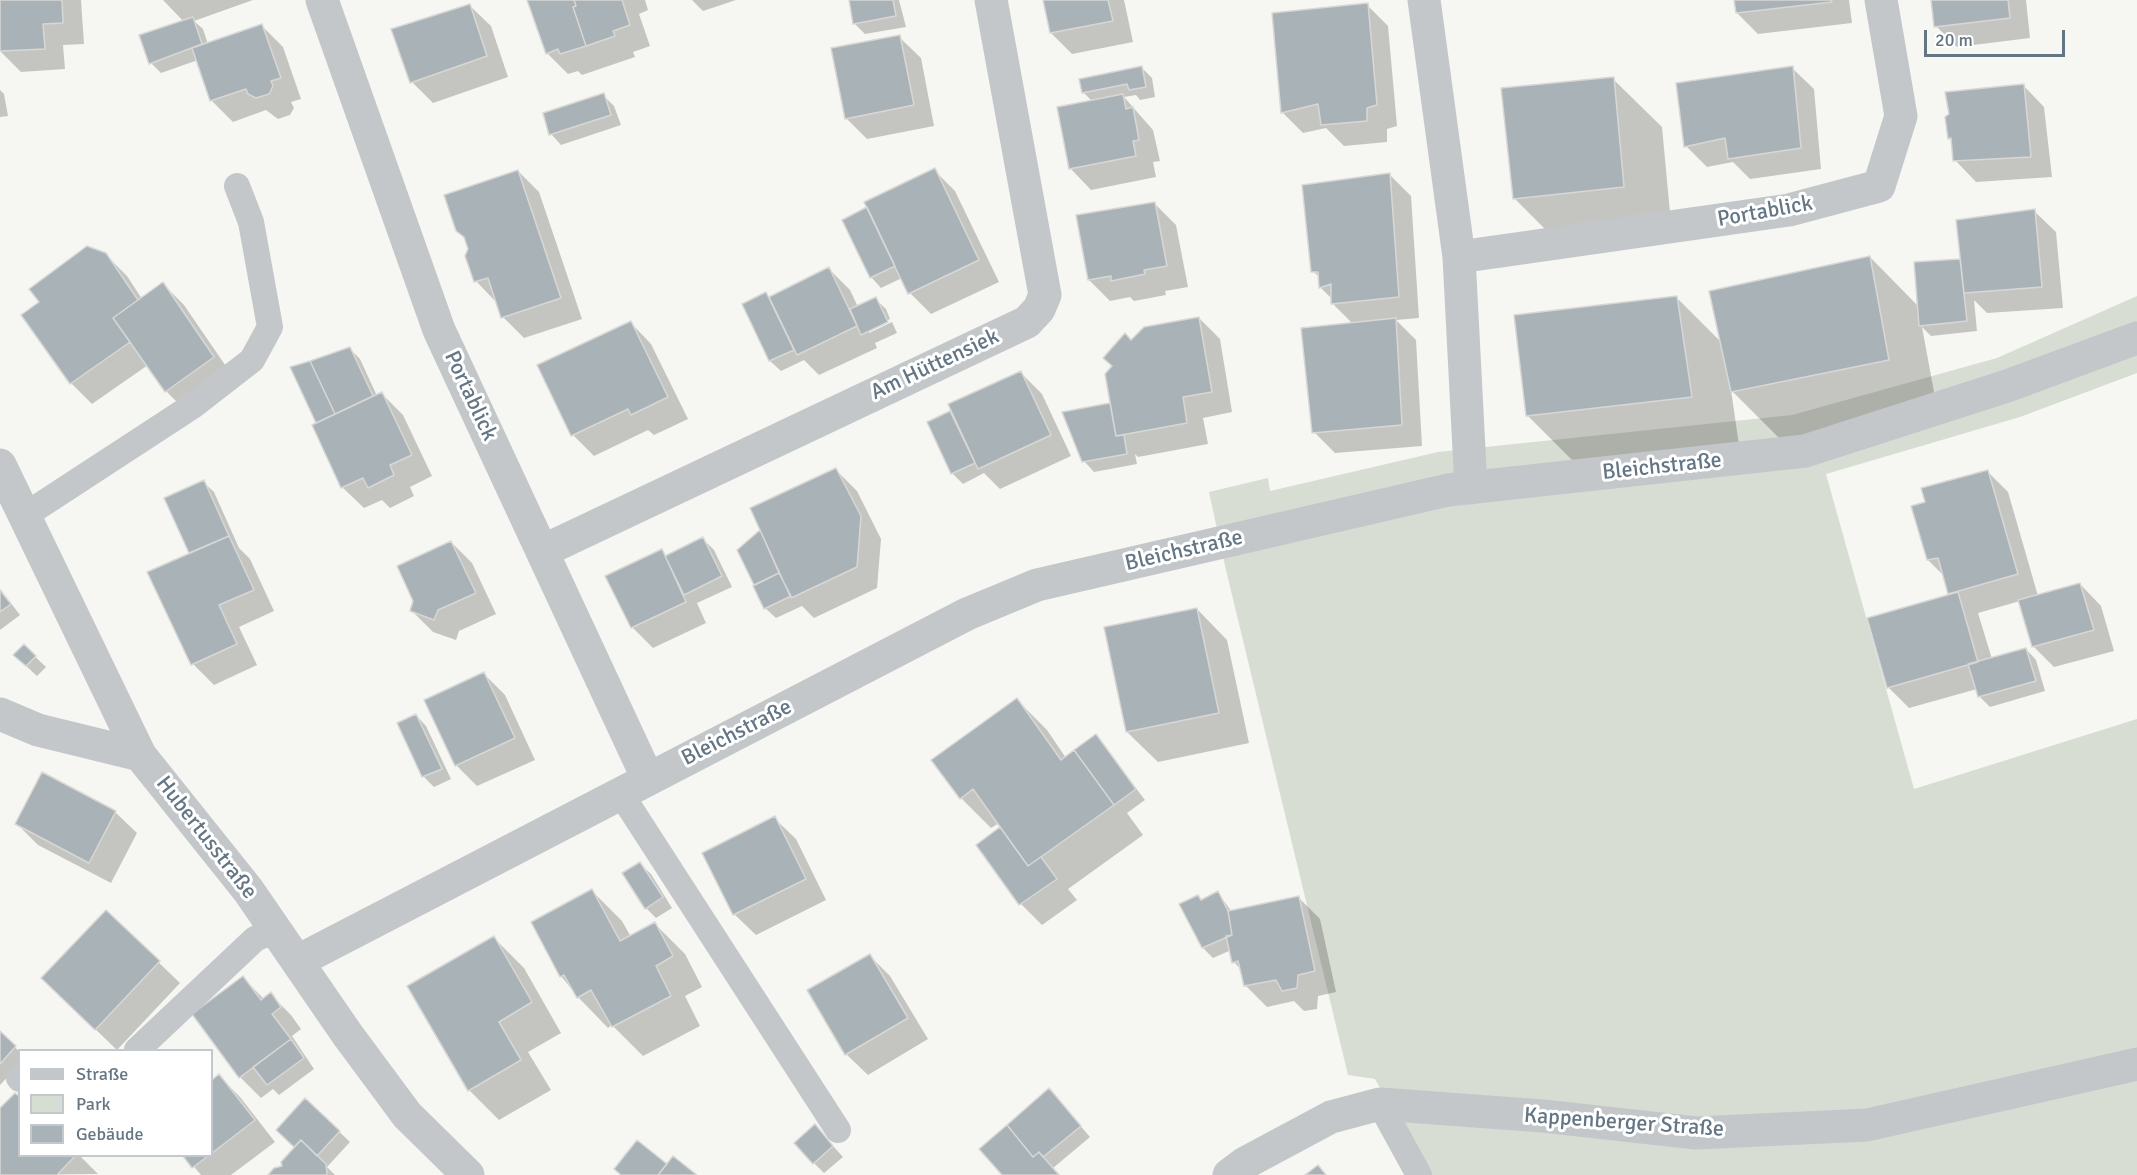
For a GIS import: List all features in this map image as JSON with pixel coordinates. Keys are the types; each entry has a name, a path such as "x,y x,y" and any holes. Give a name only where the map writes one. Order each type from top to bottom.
{"street":[{"name":"Portablick","path":"322,0 439,330 543,551 634,787"},
{"name":"Am Hüttensiek","path":"543,551 1027,322 1040,309 1046,295 990,0"},
{"path":"1424,0 1459,257 1471,488"},
{"name":"Portablick","path":"1459,257 1790,210 1879,186 1900,116 1881,0"},
{"name":"Bleichstraße","path":"298,962 364,925 967,614 1037,585 1448,490 1805,451 1996,390 2137,338"},
{"name":"Hubertusstraße","path":"0,465 140,755 215,847 276,929 346,1034 407,1115 468,1175"},
{"path":"0,714 38,730 140,755"},
{"name":"Kappenberger Straße","path":"1229,1175 1245,1163 1331,1117 1380,1104 1543,1116 1696,1133 1856,1125 2137,1064"}],"lane":[{"path":"24,516 194,405 252,360 270,327 250,222 237,186"},
{"path":"634,787 838,1130"},
{"path":"138,1049 255,939 276,929"},
{"path":"1380,1104 1419,1175"}],"green space":[{"path":"2137,296 2137,373 2020,417 1826,474 1914,789 2137,719 2137,1175 1430,1175 1375,1079 1348,1075 1209,492 1268,478 1270,491 1438,452 1792,415 1997,358"}],"building":[{"path":"0,0 62,0 63,23 43,24 45,49 0,51"},
{"path":"527,0 574,0 576,6 573,7 586,46 560,54 558,49 546,54"},
{"path":"574,0 622,0 630,25 613,31 615,36 586,46 573,7 576,6"},
{"path":"849,0 893,0 896,16 853,24"},
{"path":"1043,0 1108,0 1113,21 1050,33"},
{"path":"1734,0 1831,0 1832,2 1736,13"},
{"path":"1931,0 2008,0 2010,18 1934,27"},
{"path":"1368,3 1377,105 1367,108 1367,121 1321,125 1318,104 1281,113 1272,13"},
{"path":"470,4 487,56 410,83 391,29"},
{"path":"193,17 202,44 149,64 139,35"},
{"path":"262,24 281,78 271,81 273,86 269,94 256,98 248,94 246,89 210,101 192,48"},
{"path":"900,35 914,105 845,119 831,48"},
{"path":"1142,66 1146,87 1129,90 1127,84 1082,93 1079,79"},
{"path":"1793,66 1801,148 1728,159 1725,138 1684,147 1676,83"},
{"path":"1614,77 1624,187 1513,199 1501,88"},
{"path":"2024,84 2031,157 1953,161 1951,138 1948,139 1945,117 1949,114 1945,92"},
{"path":"604,93 611,115 549,135 543,113"},
{"path":"1123,94 1126,109 1133,107 1139,140 1133,141 1136,156 1069,169 1057,107"},
{"path":"935,168 979,260 908,294 864,202"},
{"path":"518,170 561,298 501,318 488,278 474,282 465,256 468,249 464,237 456,231 444,195"},
{"path":"1390,173 1399,297 1331,304 1331,284 1319,288 1318,272 1311,272 1302,185"},
{"path":"1155,202 1167,266 1144,270 1145,274 1111,281 1111,276 1088,280 1076,215"},
{"path":"867,207 895,266 870,278 842,220"},
{"path":"2035,209 2042,287 1964,293 1956,220"},
{"path":"87,246 106,253 138,300 113,318 130,342 70,384 21,315 39,302 29,289"},
{"path":"1870,256 1889,360 1731,392 1709,291"},
{"path":"1960,259 1967,321 1919,326 1914,262"},
{"path":"829,267 857,326 797,355 769,297"},
{"path":"163,282 214,357 165,392 113,318"},
{"path":"766,292 794,350 769,361 742,304"},
{"path":"1677,296 1692,397 1526,416 1514,315"},
{"path":"876,297 888,322 861,335 850,309"},
{"path":"1199,317 1212,392 1183,397 1187,423 1116,436 1105,374 1112,366 1103,358 1125,333 1131,340 1144,327"},
{"path":"1396,318 1402,425 1312,433 1301,328"},
{"path":"631,321 668,397 631,415 628,409 571,436 537,365"},
{"path":"350,347 373,396 335,414 310,361"},
{"path":"310,361 335,414 316,423 290,367"},
{"path":"1021,371 1051,435 978,469 948,404"},
{"path":"382,392 412,455 390,465 394,475 368,488 363,478 341,488 312,425"},
{"path":"1110,403 1116,436 1124,435 1127,454 1082,462 1062,412"},
{"path":"950,411 975,463 951,474 927,422"},
{"path":"836,468 861,516 857,567 791,598 750,508"},
{"path":"1988,470 2018,574 1948,594 1938,558 1927,560 1911,506 1925,502 1921,488"},
{"path":"204,480 229,536 189,553 164,498"},
{"path":"760,530 779,573 754,585 737,550"},
{"path":"229,536 254,590 219,605 237,644 191,665 147,572"},
{"path":"703,537 722,576 684,595 665,556"},
{"path":"451,541 476,593 438,610 434,620 410,611 413,601 397,566"},
{"path":"662,549 686,602 631,628 605,576"},
{"path":"779,573 791,596 764,609 753,586"},
{"path":"2080,583 2094,630 2032,647 2018,600"},
{"path":"0,590 11,604 0,612"},
{"path":"1958,592 1978,662 1887,688 1867,618"},
{"path":"1197,608 1219,713 1126,732 1104,627"},
{"path":"24,644 36,656 26,666 13,655"},
{"path":"2026,648 2036,681 1978,697 1968,664"},
{"path":"484,672 515,738 455,766 424,700"},
{"path":"1017,698 1061,760 1074,750 1114,805 1028,866 973,789 960,799 931,760"},
{"path":"416,714 442,769 422,777 397,723"},
{"path":"1096,734 1136,789 1114,805 1074,750"},
{"path":"42,772 116,811 89,863 15,824"},
{"path":"775,816 806,879 733,915 702,853"},
{"path":"1000,827 1028,866 1041,857 1057,879 1019,905 976,845"},
{"path":"640,862 663,897 645,909 622,873"},
{"path":"592,889 620,941 655,922 673,956 656,966 671,996 612,1027 591,990 577,998 564,975 560,977 531,922"},
{"path":"1218,891 1228,911 1232,935 1202,948 1179,904 1198,895 1201,900"},
{"path":"1299,896 1315,971 1298,975 1297,988 1282,991 1276,980 1244,986 1238,961 1232,963 1226,936 1232,935 1228,911"},
{"path":"106,910 160,961 95,1030 41,978"},
{"path":"494,936 532,1002 499,1022 521,1060 468,1091 407,986"},
{"path":"870,954 908,1018 845,1055 807,990"},
{"path":"243,976 261,1000 271,992 281,1007 272,1014 291,1039 239,1078 192,1014"},
{"path":"0,1031 16,1046 0,1064"},
{"path":"291,1039 304,1058 267,1085 253,1067"},
{"path":"219,1074 255,1120 213,1152 213,1079"},
{"path":"1049,1088 1081,1126 1043,1157 1039,1152 1033,1157 1007,1125"},
{"path":"15,1093 18,1095 18,1157 74,1157 57,1175 0,1175 0,1108"},
{"path":"305,1098 340,1131 317,1156 301,1140 294,1147 276,1130"},
{"path":"815,1124 833,1146 813,1164 794,1143"},
{"path":"1007,1125 1033,1157 1039,1152 1059,1175 1002,1175 979,1149"},
{"path":"301,1140 326,1164 327,1175 268,1175 274,1168 282,1166 281,1162"},
{"path":"637,1140 667,1164 658,1175 621,1175 614,1169"},
{"path":"673,1156 697,1175 658,1175"},
{"path":"184,1157 207,1157 192,1168"},
{"path":"1318,1165 1326,1175 1305,1175"}]}
